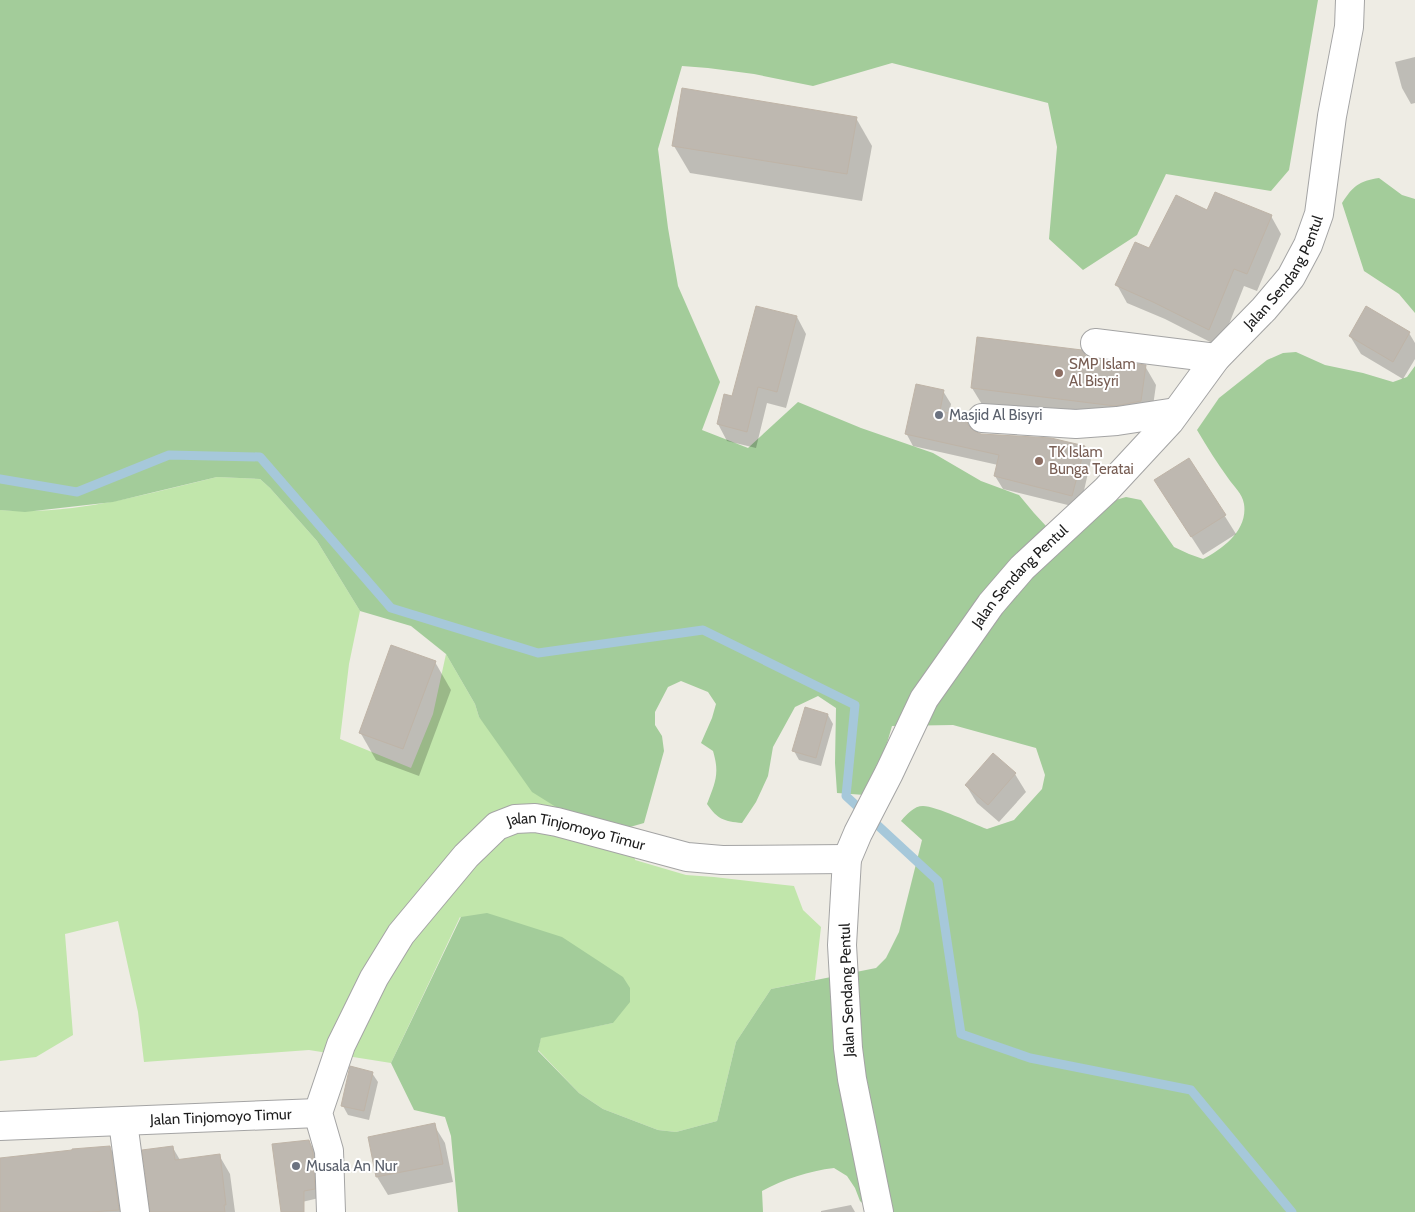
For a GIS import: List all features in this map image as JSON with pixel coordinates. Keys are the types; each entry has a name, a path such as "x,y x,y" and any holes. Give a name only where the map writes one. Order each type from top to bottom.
{"street":[{"name":"Jalan Sendang Pentul","path":"879,1212 852,1079 848,1048 842,945 847,859 924,699 990,604 1022,568 1106,490 1176,412 1216,358 1264,309 1291,277 1308,245 1318,214 1332,116 1350,27 1350,0"},
{"path":"1095,343 1216,358"},
{"path":"982,418 1076,424 1176,412"},
{"name":"Jalan Tinjomoyo Timur","path":"0,1126 318,1113 341,1045 370,985 401,934 466,856 497,826 515,819 535,818 557,822 688,857 714,859 847,859"},
{"path":"318,1113 329,1151 331,1212"},
{"path":"123,1122 134,1212"}],"green space":[{"path":"0,0 1318,0 1289,170 1271,191 1166,174 1137,235 1083,270 1049,239 1057,147 1048,103 892,63 813,86 754,74 682,66 658,149 668,228 678,286 720,382 702,430 748,448 798,402 861,428 933,453 981,481 1019,495 1046,526 1079,535 1112,501 1126,497 1141,500 1174,547 1203,559 1218,550 1232,538 1242,522 1244,513 1242,497 1216,461 1197,430 1219,398 1267,360 1283,353 1296,352 1325,365 1393,382 1407,377 1415,366 1415,1212 872,1212 860,1201 855,1188 847,1176 834,1168 797,1176 762,1191 763,1212 458,1212 451,1136 445,1117 414,1110 391,1063 461,917 487,913 562,937 623,977 630,988 630,1002 613,1023 541,1038 538,1051 579,1093 603,1109 658,1130 676,1132 717,1121 736,1042 771,989 876,968 886,958 899,932 922,840 901,821 908,813 920,806 945,812 987,829 1014,820 1042,789 1045,775 1036,748 953,725 892,726 876,781 865,795 837,793 835,763 836,708 818,696 795,707 773,747 768,776 756,802 742,823 730,821 718,817 707,804 714,784 716,766 713,751 701,743 716,704 708,692 681,681 668,687 655,712 655,725 662,736 664,751 644,823 630,827 556,807 532,792 479,717 475,704 446,654 411,626 360,611 317,541 260,479 217,477 113,502 25,512 0,510"},
{"path":"1379,178 1402,195 1415,199 1415,313 1399,294 1364,271 1342,203 1357,185"},
{"path":"217,477 260,479 270,488 317,541 360,611 349,664 340,739 411,768 433,714 446,654 475,704 479,717 556,807 630,827 635,860 686,875 794,886 803,910 821,927 815,980 771,989 736,1042 717,1121 676,1132 658,1130 603,1109 579,1093 538,1050 541,1037 613,1023 460,917 391,1063 309,1050 144,1062 138,1012 118,921 65,934 73,1035 36,1057 0,1061 0,510 27,511 82,507"}],"building":[{"path":"682,88 857,117 847,174 672,146"},
{"path":"1215,192 1272,215 1247,274 1234,269 1209,330 1115,285 1135,242 1149,248 1176,195 1207,210"},
{"path":"756,306 797,316 777,392 758,387 747,432 717,424 724,394 732,396"},
{"path":"1366,306 1410,332 1393,362 1349,336"},
{"name":"SMP Islam Al Bisyri","path":"977,337 1082,350 1086,356 1093,359 1146,365 1141,401 1115,406 971,388"},
{"path":"916,384 944,390 940,411 966,417 968,425 974,431 981,434 1051,438 1085,446 1072,496 994,476 999,455 905,434"},
{"path":"1189,458 1226,515 1191,537 1154,480"},
{"path":"391,645 436,661 403,749 359,733"},
{"path":"805,707 828,714 816,758 792,751"},
{"path":"993,753 1016,773 988,805 965,785"},
{"path":"350,1066 373,1072 364,1111 341,1106"},
{"path":"435,1123 443,1164 376,1177 368,1137"},
{"name":"Musala An Nur","path":"309,1140 313,1153 315,1189 304,1191 304,1212 281,1212 272,1144"},
{"path":"110,1146 119,1210 91,1212 0,1212 0,1158"},
{"path":"173,1146 175,1160 220,1154 226,1205 224,1205 225,1212 150,1212 142,1150"}],"waterway":[{"path":"0,479 77,492 169,455 260,457 391,608 538,653 703,630 855,705 846,796 938,881 961,1034 1030,1058 1191,1090 1292,1212"}],"place":[{"name":"SMP Islam Al Bisyri","path":"1059,373"},
{"name":"Masjid Al Bisyri","path":"939,415"},
{"name":"TK Islam Bunga Teratai","path":"1039,461"},
{"name":"Musala An Nur","path":"296,1166"}]}
